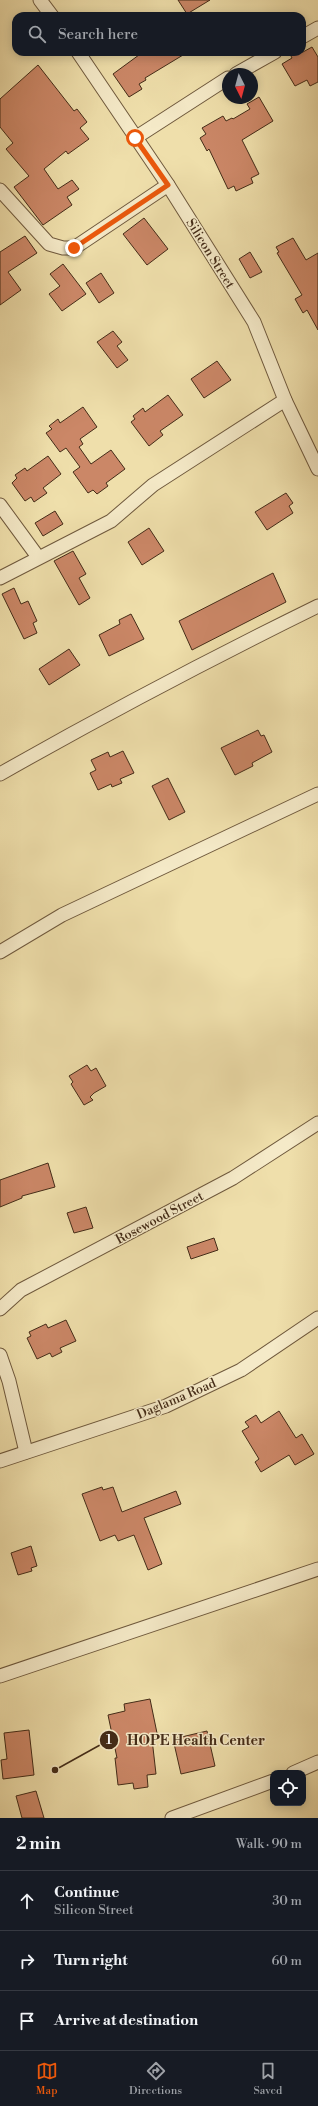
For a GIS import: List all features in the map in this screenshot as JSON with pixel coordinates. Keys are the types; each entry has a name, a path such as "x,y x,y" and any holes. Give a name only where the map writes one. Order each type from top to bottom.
{"street":[{"path":"40,0 49,12"},
{"path":"306,35 318,28"},
{"name":"Silicon Street","path":"81,56 168,185 254,322 285,400 318,469"},
{"path":"247,68 268,56"},
{"path":"135,138 222,82"},
{"path":"0,190 49,244 63,248 74,248 168,185"},
{"path":"0,578 38,557 111,521 153,485 285,400"},
{"path":"0,505 38,557"},
{"path":"0,774 82,727 239,644 318,606"},
{"path":"0,952 62,914 318,794"},
{"name":"Rosewood Street","path":"0,1309 21,1290 233,1178 318,1123"},
{"name":"Daglama Road","path":"0,1461 166,1406 241,1370 318,1318"},
{"path":"0,1355 9,1381 26,1452"},
{"path":"0,1676 318,1569"},
{"path":"300,1770 318,1762"},
{"path":"172,1818 270,1782"}],"building":[{"path":"178,0 210,0 190,12 186,12"},
{"path":"312,47 318,57 318,82 310,86 307,80 295,86 282,64 292,58 291,56 306,56 306,50"},
{"path":"138,56 181,56 145,78 146,80 139,84 142,89 129,97 113,74"},
{"path":"38,65 74,111 77,109 87,122 80,128 89,139 68,154 66,151 44,169 58,189 72,180 79,189 67,197 72,205 43,225 14,187 29,176 6,149 13,143 0,127 0,99"},
{"path":"258,98 273,121 242,140 259,174 251,178 253,183 236,191 234,186 228,189 209,149 207,151 200,138 206,134 202,128 223,116 226,121 232,118 233,119 250,109 247,104 258,104"},
{"path":"144,218 168,249 147,265 123,234"},
{"path":"25,236 37,253 8,272 21,290 0,305 0,252"},
{"path":"293,238 306,260 318,253 318,330 307,310 303,313 295,299 302,295 277,253 279,252 276,247"},
{"path":"250,252 262,272 250,278 239,259"},
{"path":"63,264 86,294 62,311 49,294 60,286 50,274"},
{"path":"101,273 114,293 99,303 86,283"},
{"path":"113,331 122,342 117,346 128,360 117,368 97,342"},
{"path":"217,361 231,380 204,398 191,379"},
{"path":"168,395 183,415 160,431 163,435 149,446 131,422 135,419 133,416 143,408 145,412"},
{"path":"83,407 97,427 80,439 83,444 79,447 91,464 111,450 125,469 106,483 108,486 97,494 93,490 88,493 73,472 80,467 66,448 60,452 46,433 52,429 49,426 58,419 60,423"},
{"path":"48,456 61,474 43,488 47,493 34,502 31,497 25,501 12,483 17,478 15,475 25,468 27,471"},
{"path":"286,493 293,503 289,506 293,513 267,530 255,512"},
{"path":"55,511 63,524 43,536 35,523"},
{"path":"149,528 164,551 142,565 128,542"},
{"path":"73,551 86,574 79,578 90,598 79,605 54,561"},
{"path":"273,573 286,602 192,650 179,621"},
{"path":"14,588 21,604 28,601 37,621 33,623 37,633 24,639 2,594"},
{"path":"131,614 144,639 109,656 99,635 120,624 119,620"},
{"path":"69,649 80,665 49,685 39,669"},
{"path":"258,730 261,736 264,735 272,752 252,763 253,766 235,775 221,748"},
{"path":"123,751 134,773 120,779 122,783 112,787 111,784 98,790 90,773 96,770 91,760 108,752 110,757"},
{"path":"168,778 185,812 169,820 152,786"},
{"path":"87,1065 91,1071 96,1068 106,1086 94,1093 90,1097 93,1100 84,1105 71,1084 73,1082 69,1076"},
{"path":"48,1163 55,1187 22,1196 22,1198 0,1207 0,1180"},
{"path":"86,1207 93,1228 74,1233 67,1213"},
{"path":"214,1238 218,1250 191,1259 187,1247"},
{"path":"66,1320 76,1341 60,1348 62,1352 52,1357 50,1353 37,1359 27,1338 31,1336 29,1332 46,1324 48,1328"},
{"path":"279,1411 296,1438 302,1434 314,1454 295,1465 289,1455 261,1472 255,1462 259,1459 242,1431 249,1427 245,1422 256,1415 261,1423"},
{"path":"102,1487 103,1490 113,1487 122,1512 176,1491 181,1504 144,1518 162,1564 148,1570 134,1535 118,1541 115,1535 100,1541 82,1494"},
{"path":"31,1546 37,1566 31,1568 32,1571 18,1575 11,1553"},
{"path":"150,1699 158,1738 152,1739 156,1774 147,1775 148,1787 134,1789 133,1783 118,1785 115,1758 117,1758 108,1715 125,1711 124,1704"},
{"path":"29,1730 34,1775 3,1779 1,1760 7,1759 4,1733"},
{"path":"207,1731 215,1766 181,1774 173,1739"},
{"path":"36,1791 44,1818 22,1818 16,1796"}],"place":[{"name":"HOPE Health Center","path":"55,1770"}],"route":[{"path":"74,248 168,185 135,138"}]}
